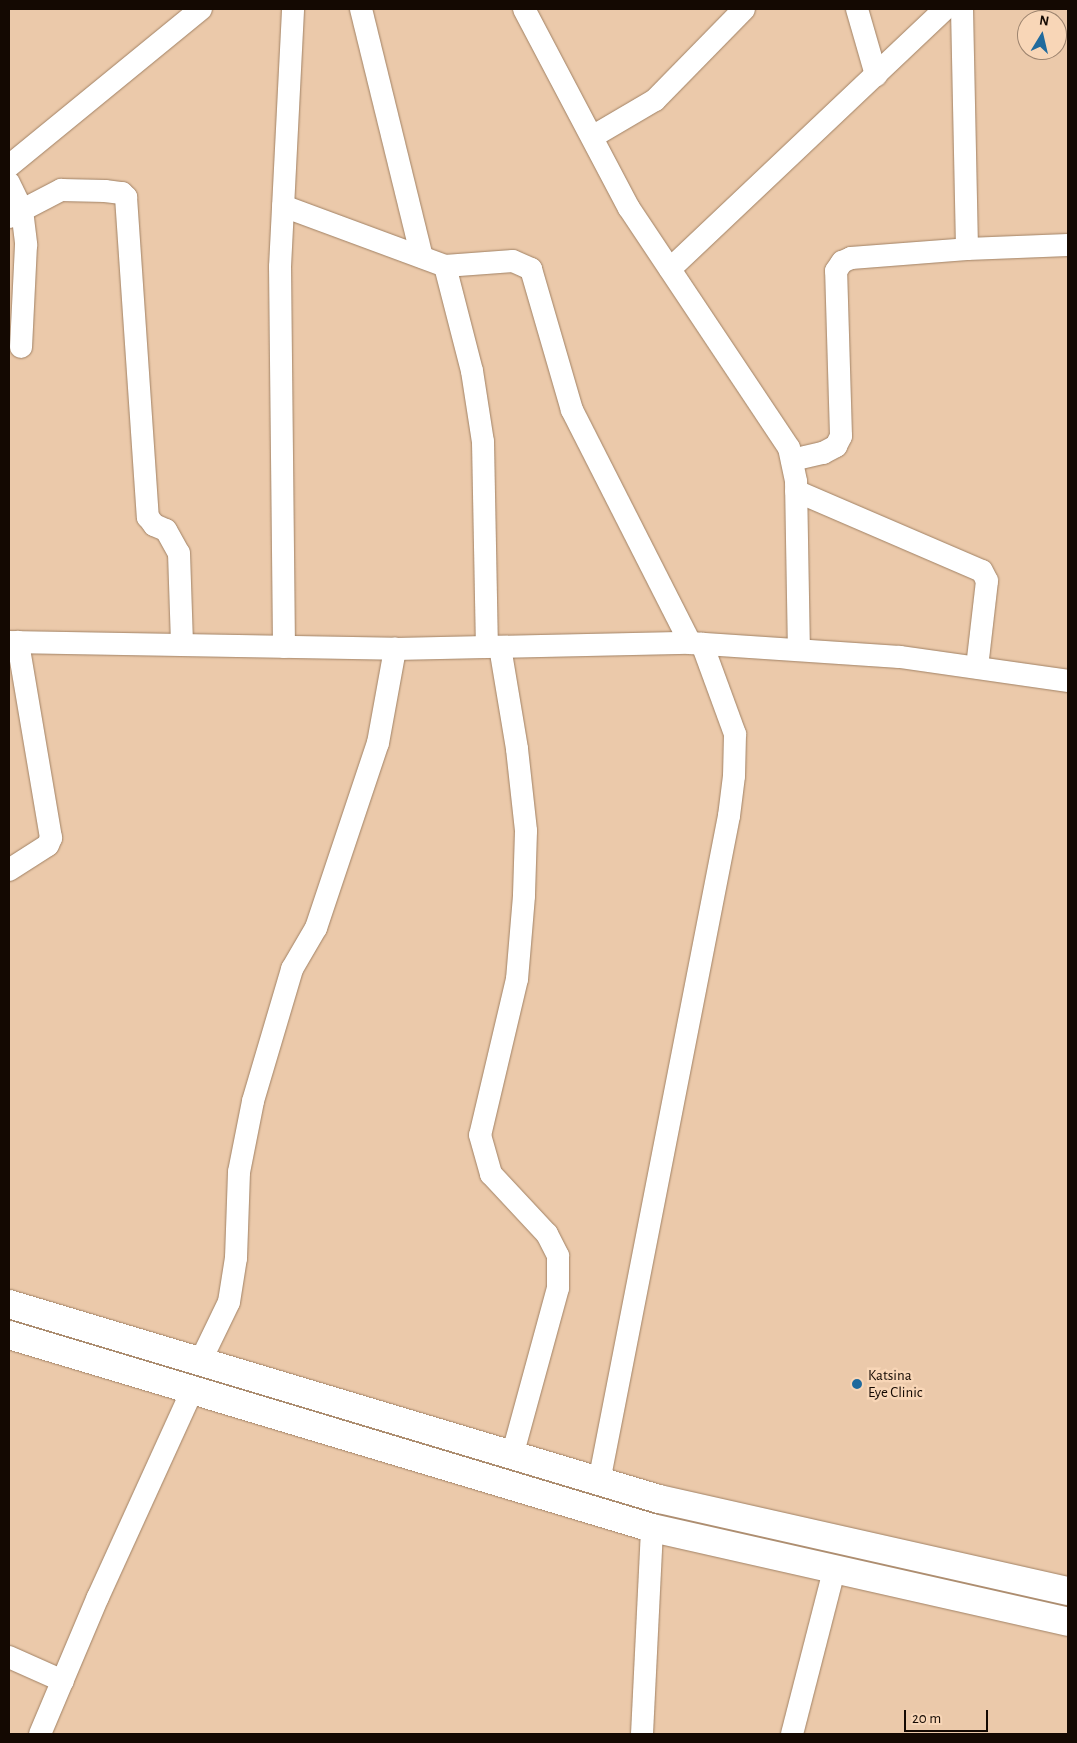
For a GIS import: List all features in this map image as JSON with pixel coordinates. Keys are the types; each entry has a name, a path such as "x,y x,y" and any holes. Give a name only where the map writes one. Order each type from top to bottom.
{"highway":[{"path":"9,1304 201,1360 287,1388 669,1502 1068,1592"},
{"path":"9,1335 193,1388 276,1416 652,1528 1068,1622"},
{"path":"276,1416 287,1388"}],"street":[{"path":"9,166 201,9"},
{"path":"284,647 280,277 293,9"},
{"path":"361,9 422,257"},
{"path":"524,9 629,208 789,448 796,491 799,649"},
{"path":"592,137 655,100 744,9"},
{"path":"857,9 876,75"},
{"path":"670,269 945,9"},
{"path":"962,9 968,249"},
{"path":"9,183 15,214 26,245 21,347"},
{"path":"15,214 61,190 105,191 122,193 126,197 148,517 154,525 166,530 179,553 182,645"},
{"path":"284,206 445,266 513,261 531,269 572,410 696,643 735,734 733,784 599,1482"},
{"path":"792,460 823,453 836,446 841,436 836,271 842,262 851,258 968,249 1068,245"},
{"path":"445,266 472,372 482,442 494,647 517,749 526,832 524,896 517,979 480,1135 491,1174 547,1234 558,1256 558,1288 512,1456"},
{"path":"796,491 982,571 988,580 977,667"},
{"path":"9,870 48,845 51,838 13,642 395,649 696,643 799,649 977,667 1068,681"},
{"path":"201,1360 229,1302 236,1258 239,1172 253,1101 292,969 316,928 378,743 395,649"},
{"path":"40,1734 193,1388"},
{"path":"642,1734 652,1528"},
{"path":"792,1734 834,1570"},
{"path":"9,1657 63,1681"}],"place":[{"name":"Katsina Eye Clinic","path":"857,1384"}]}
